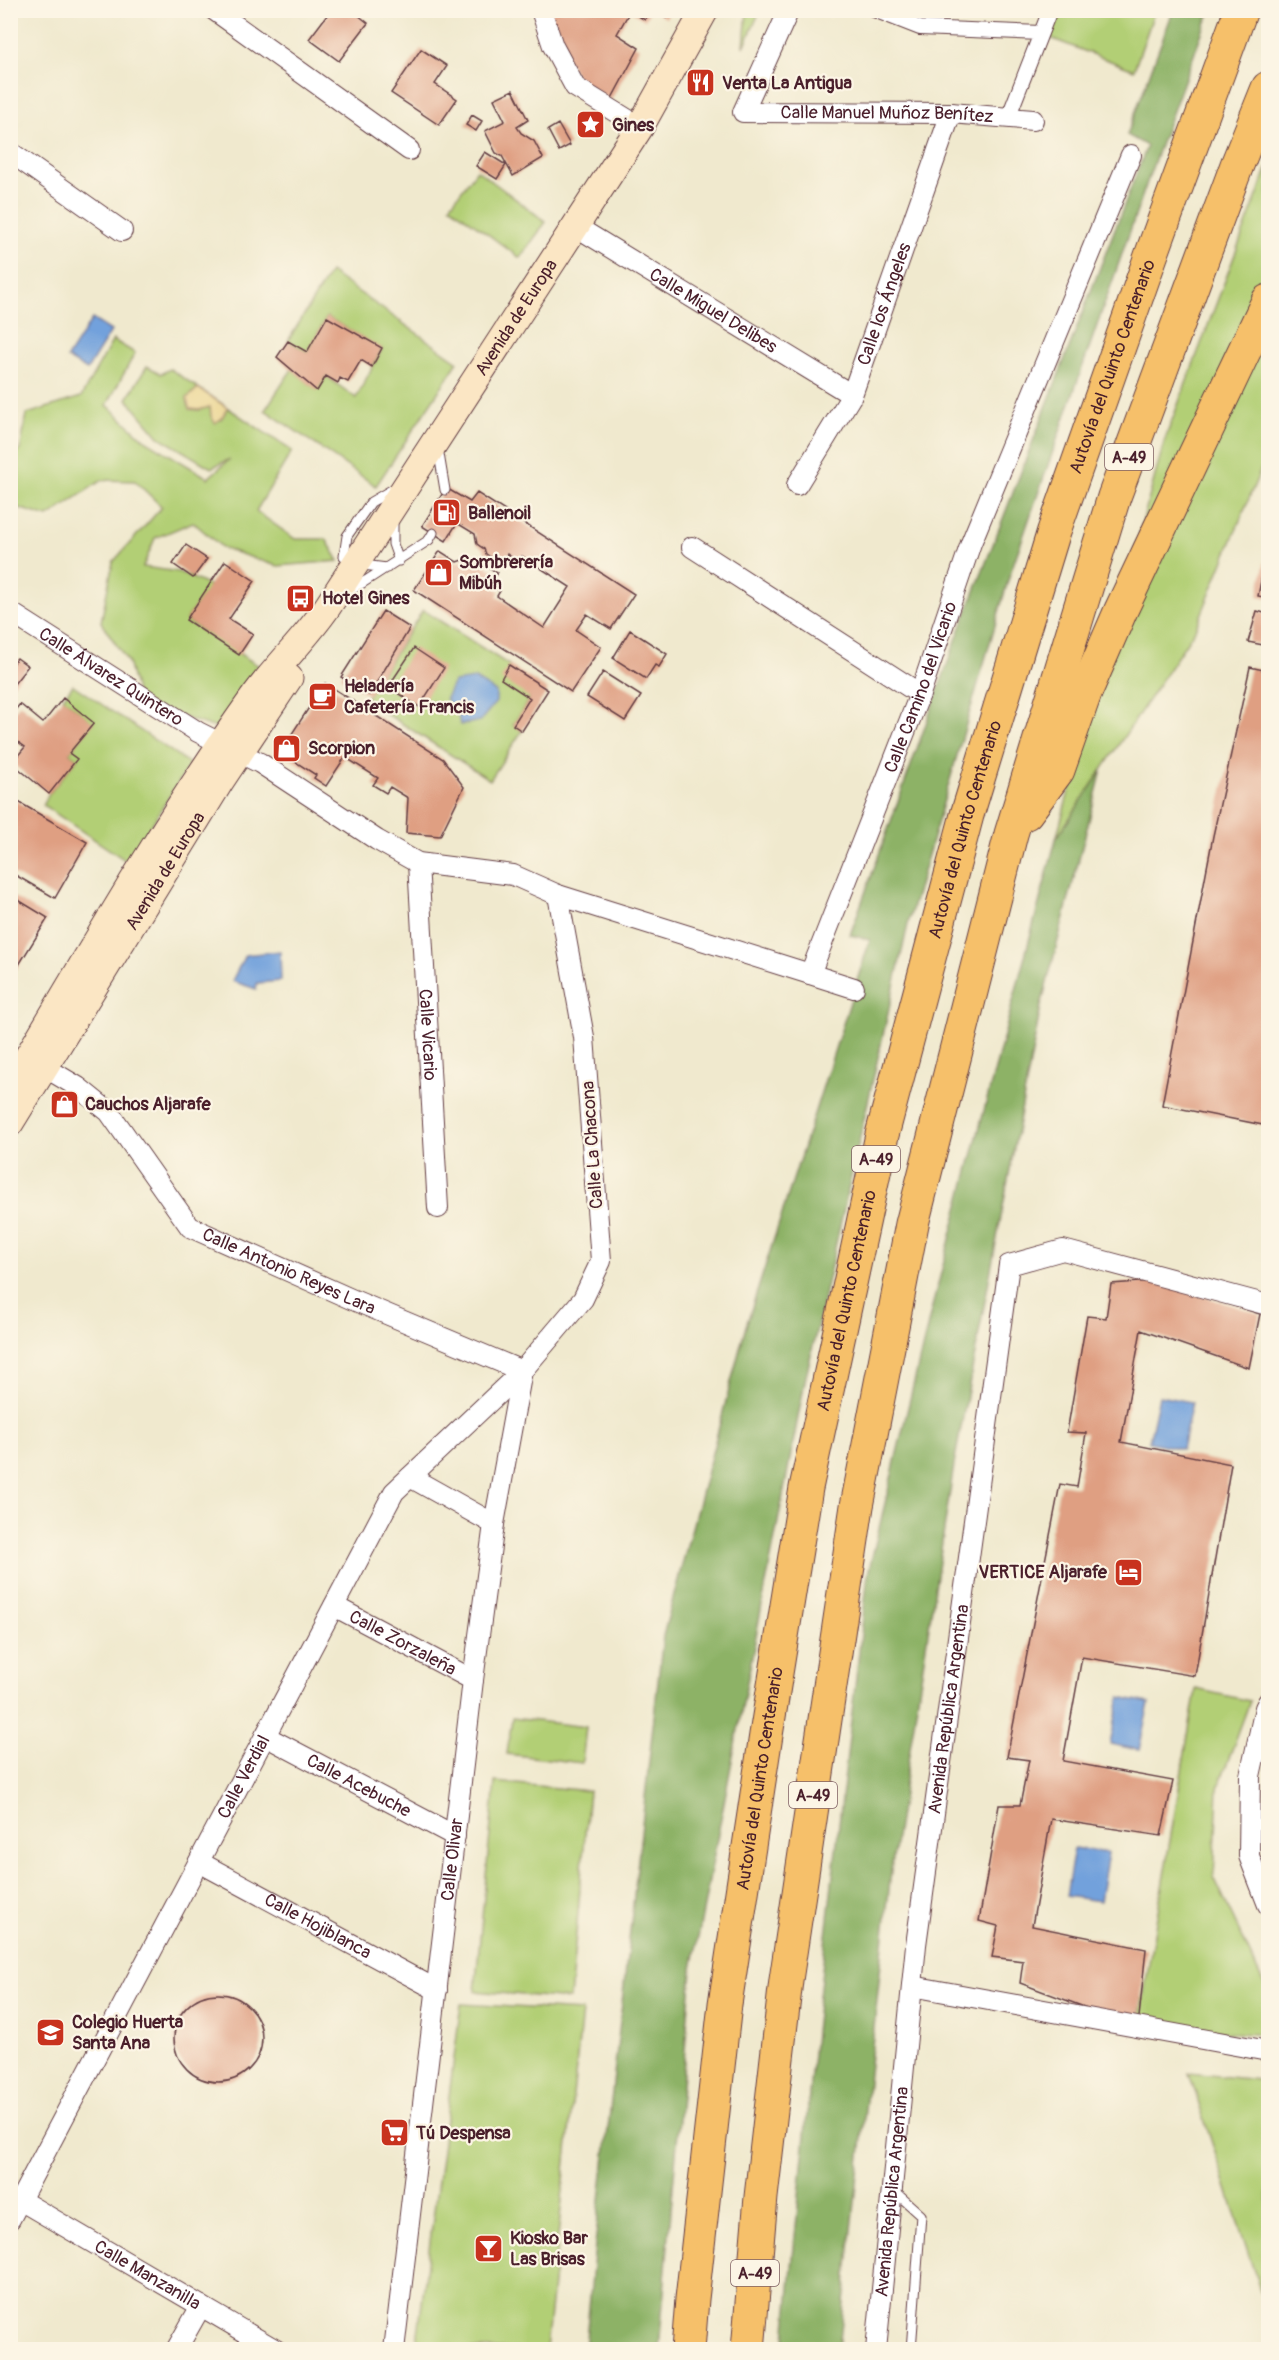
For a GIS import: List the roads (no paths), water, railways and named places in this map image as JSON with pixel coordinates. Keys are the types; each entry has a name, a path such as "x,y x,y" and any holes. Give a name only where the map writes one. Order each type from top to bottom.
{"highway":[{"name":"Autovía del Quinto Centenario","path":"688,2349 725,2004 766,1735 806,1488 882,1135 967,815 1054,531 1241,10"},
{"name":"A-49","path":"748,2349 761,2197 786,1980 857,1506 912,1224 1011,834 1114,497 1233,176 1269,88"},
{"path":"1011,834 1058,770 1085,693 1121,610 1269,301"}],"main road":[{"name":"Avenida de Europa","path":"10,1087 61,1000 231,749 252,700 323,612 640,127 705,10"},
{"name":"Avenida de Europa","path":"10,1123 46,1068 131,923 137,897 220,764 293,672 323,612"},
{"path":"46,1068 42,1056 61,1022 61,1000"}],"street":[{"path":"214,10 409,150"},
{"path":"541,10 553,46 575,87 640,127"},
{"name":"Calle Manuel Muñoz Benítez","path":"789,10 743,112 951,113 1033,120"},
{"path":"874,10 920,28 1041,33"},
{"path":"1008,118 1050,10"},
{"name":"Calle los Ángeles","path":"797,485 852,395 951,113"},
{"path":"10,152 122,231"},
{"name":"Calle Camino del Vicario","path":"810,974 920,694 970,543 1131,155"},
{"name":"Calle Miguel Delibes","path":"575,226 852,395"},
{"path":"692,548 920,694"},
{"name":"Calle Álvarez Quintero","path":"10,612 377,840 418,863"},
{"path":"418,863 513,875 558,895 854,988"},
{"name":"Calle Vicario","path":"418,863 438,1208"},
{"name":"Calle La Chacona","path":"522,1371 583,1299 601,1261 584,1037 558,895"},
{"name":"Calle Antonio Reyes Lara","path":"46,1068 78,1087 109,1112 190,1227 362,1304 522,1371"},
{"name":"Avenida República Argentina","path":"876,2349 912,1986 1009,1265 1063,1250 1269,1305"},
{"name":"Calle Verdial","path":"10,2219 394,1492 522,1371"},
{"name":"Calle Olivar","path":"394,2349 473,1680 494,1524 522,1371"},
{"path":"410,1477 494,1524"},
{"name":"Calle Zorzaleña","path":"334,1606 473,1680"},
{"path":"1269,1702 1265,1708 1250,1776 1249,1856 1269,1905"},
{"name":"Calle Acebuche","path":"265,1736 455,1836"},
{"name":"Calle Hojiblanca","path":"199,1862 436,1990"},
{"path":"912,1986 1269,2051"},
{"name":"Calle Manzanilla","path":"20,2200 276,2349"},
{"path":"176,2349 201,2306"}],"lane":[{"path":"436,440 445,490"},
{"path":"387,568 355,564 344,556 347,537 371,502 411,478"},
{"path":"394,503 393,544 399,561"},
{"path":"323,612 429,540 433,533"},
{"path":"892,2190 921,2215 911,2349"}],"water":[{"path":"92,319 111,331 87,370 67,358"},
{"path":"475,679 496,692 496,702 480,721 460,725 457,709 450,705 446,698 454,682"},
{"path":"280,951 281,981 257,983 256,989 232,981 245,955"},
{"path":"1159,1396 1192,1402 1182,1449 1149,1442"},
{"path":"1120,1697 1149,1703 1139,1750 1110,1744"},
{"path":"1074,1848 1108,1853 1100,1901 1066,1896"}],"place":[{"name":"Venta La Antigua","path":"701,83"},
{"name":"Gines","path":"591,125"},
{"name":"Ballenoil","path":"447,513"},
{"name":"Sombrerería Mibúh","path":"438,572"},
{"name":"Hotel Gines","path":"301,598"},
{"name":"Heladería Cafetería Francis","path":"323,696"},
{"name":"Scorpion","path":"287,748"},
{"name":"Cauchos Aljarafe","path":"64,1104"},
{"name":"VERTICE Aljarafe","path":"1128,1572"},
{"name":"Colegio Huerta Santa Ana","path":"51,2032"},
{"name":"Tú Despensa","path":"395,2133"},
{"name":"Kiosko Bar Las Brisas","path":"489,2248"}]}
